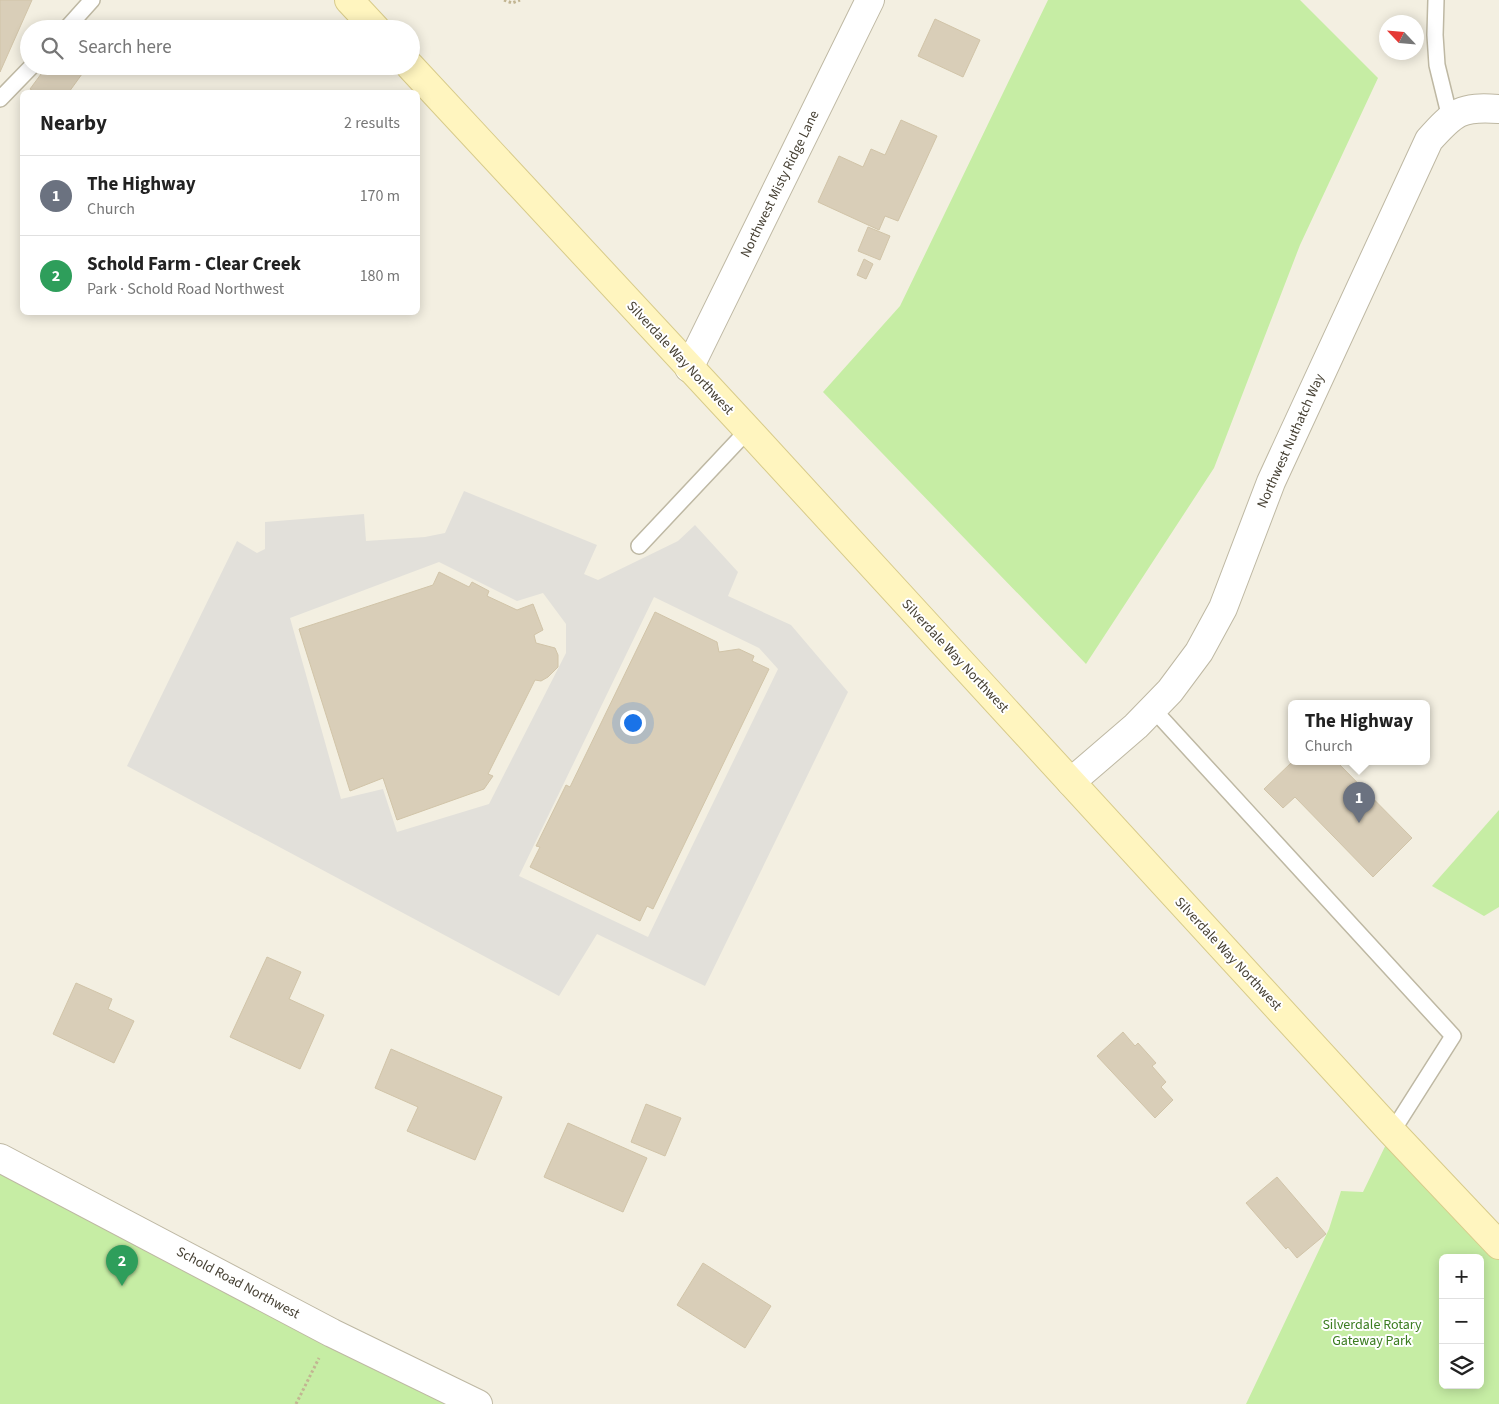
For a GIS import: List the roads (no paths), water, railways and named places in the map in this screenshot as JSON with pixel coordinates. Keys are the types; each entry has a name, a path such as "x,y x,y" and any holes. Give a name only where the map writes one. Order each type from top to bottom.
{"main road":[{"path":"349,0 368,20"},
{"name":"Silverdale Way Northwest","path":"418,75 748,430 1392,1132 1499,1245"}],"street":[{"name":"Northwest Misty Ridge Lane","path":"689,368 870,0"},
{"name":"Northwest Nuthatch Way","path":"1071,782 1130,732 1153,709 1170,691 1199,652 1223,608 1271,482 1429,140 1456,113 1467,109 1499,109"},
{"name":"Schold Road Northwest","path":"0,1158 332,1333 478,1404"}],"lane":[{"path":"74,20 92,0"},
{"path":"1436,0 1435,35 1437,65 1450,118"},
{"path":"0,99 23,75"},
{"path":"639,546 748,430"},
{"path":"1153,709 1453,1036 1392,1132"}],"place":[{"name":"The Highway","path":"1359,823"},
{"name":"Schold Farm - Clear Creek","path":"122,1286"}],"park label":[{"name":"Silverdale Rotary Gateway Park","path":"1372,1334"}]}
